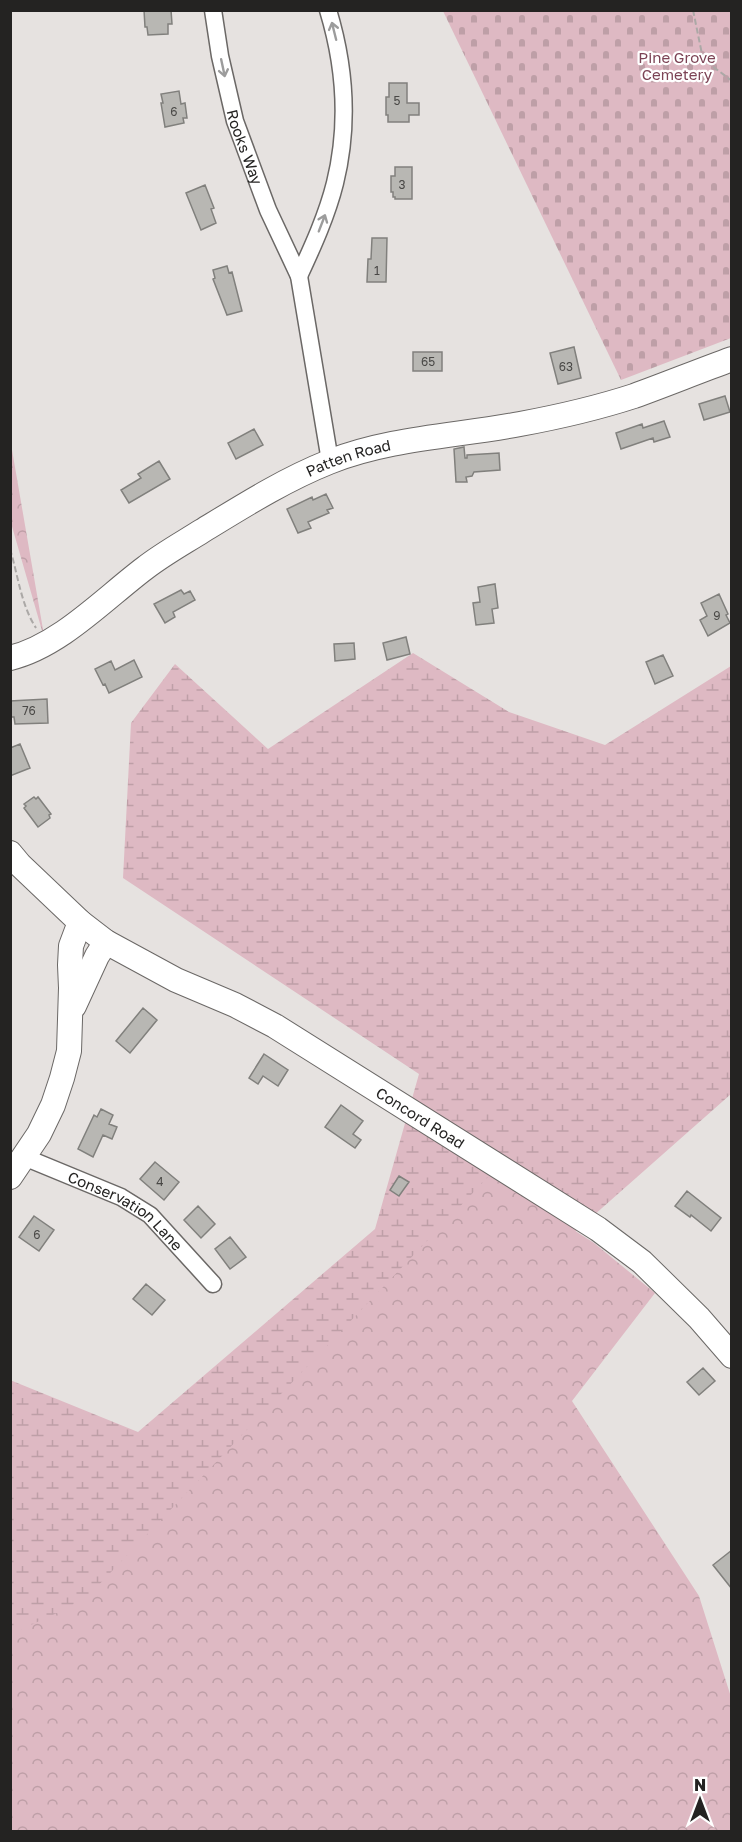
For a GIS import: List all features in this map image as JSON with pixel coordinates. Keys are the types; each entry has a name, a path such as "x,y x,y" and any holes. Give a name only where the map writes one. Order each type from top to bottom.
{"street":[{"name":"Rooks Way","path":"213,10 220,56 235,121 268,210 299,276 330,461"},
{"path":"299,276 330,201 336,182 341,147 342,77 337,42 328,10"},
{"name":"Patten Road","path":"10,658 36,650 88,615 146,567 240,507 271,489 330,461 400,442 574,413 634,396 732,359"},
{"name":"Concord Road","path":"10,853 80,922 106,942 176,980 235,1005 275,1026 598,1229 642,1262 699,1318 732,1356"},
{"path":"10,1177 39,1134 54,1105 69,1050 71,946 80,922"},
{"path":"71,1014 97,956 106,942"},
{"name":"Conservation Lane","path":"24,1156 121,1197 150,1215 213,1284"}],"path":[{"path":"693,10 703,59 732,81"},
{"path":"10,549 31,621 46,643"}],"green space":[{"name":"Pine Grove Cemetery","path":"443,11 731,11 731,338 621,380"},
{"path":"11,444 45,641 11,523"},
{"path":"413,653 509,712 605,745 731,666 731,1094 490,1307 11,1831 10,1380 138,1432 375,1229 419,1074 123,878 131,723 175,664 268,749"},
{"path":"489,1176 594,1243 655,1293 572,1401 699,1596 731,1697 731,1831 11,1831 11,1634 68,1608 92,1592"}],"building":[{"path":"144,10 171,10 172,24 168,24 168,34 148,35"},
{"path":"389,83 407,83 407,103 419,103 419,115 409,115 409,122 388,122 386,97 389,97"},
{"path":"179,91 181,104 185,103 187,118 183,118 184,123 165,127 161,94"},
{"path":"395,167 412,167 412,199 393,197 391,176 395,176"},
{"path":"205,185 214,208 211,209 216,223 201,230 186,193"},
{"path":"372,238 387,238 386,282 367,282"},
{"path":"227,266 229,273 232,272 242,311 227,315 213,279 215,278 213,270"},
{"path":"574,347 581,378 558,384 550,353"},
{"path":"413,352 442,352 442,371 413,371"},
{"path":"725,396 730,412 704,420 699,404"},
{"path":"664,421 670,437 654,442 653,438 621,449 616,433 642,424 643,428"},
{"path":"254,429 263,445 236,459 228,443"},
{"path":"464,447 465,458 467,455 499,453 500,470 474,472 472,476 466,477 467,482 456,482 454,449"},
{"path":"159,461 170,479 129,503 121,490 141,478 138,474"},
{"path":"326,494 333,508 327,510 329,513 308,522 311,528 298,533 287,509 312,497 313,500"},
{"path":"495,584 498,608 492,609 494,623 476,625 473,603 480,602 478,587"},
{"path":"181,590 184,594 190,591 195,600 173,612 175,617 165,623 154,604"},
{"path":"719,594 730,623 708,636 700,620 707,616 701,603"},
{"path":"406,637 410,654 387,660 383,643"},
{"path":"354,643 355,659 335,661 334,644"},
{"path":"663,655 673,676 655,684 646,662"},
{"path":"134,660 142,677 109,693 95,669 111,661 115,670"},
{"path":"47,699 48,723 15,724 14,717 10,717 10,701"},
{"path":"20,744 30,768 10,776 10,748"},
{"path":"34,797 36,799 38,797 51,814 50,818 38,827 24,808 26,806 24,804"},
{"path":"143,1008 157,1020 130,1053 116,1041"},
{"path":"264,1054 288,1070 278,1086 263,1076 258,1084 249,1078"},
{"path":"341,1105 363,1121 353,1134 361,1140 355,1148 325,1127"},
{"path":"101,1109 113,1115 109,1124 117,1127 112,1139 103,1135 93,1157 78,1149 94,1115 97,1117"},
{"path":"155,1162 179,1182 164,1200 140,1179"},
{"path":"399,1176 409,1182 399,1196 390,1190"},
{"path":"687,1191 721,1218 711,1231 675,1206"},
{"path":"198,1206 215,1224 201,1238 184,1220"},
{"path":"34,1216 54,1230 39,1251 19,1237"},
{"path":"230,1237 246,1257 230,1269 215,1249"},
{"path":"146,1284 165,1300 152,1315 133,1299"},
{"path":"703,1368 715,1381 699,1395 687,1382"},
{"path":"732,1550 732,1589 713,1565"}]}
